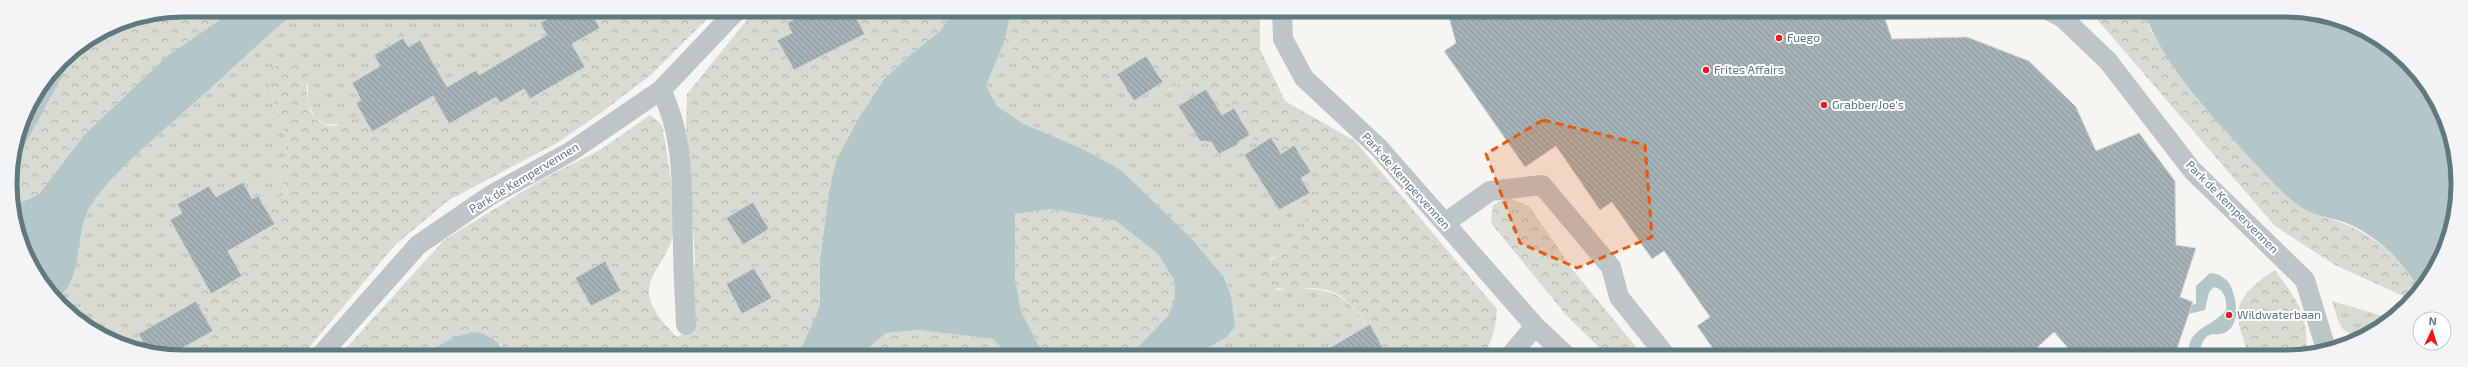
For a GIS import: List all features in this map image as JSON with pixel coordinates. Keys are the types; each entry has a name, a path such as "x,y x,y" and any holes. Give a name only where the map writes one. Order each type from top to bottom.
{"lane":[{"name":"Park de Kempervennen","path":"325,350 418,245 491,195 570,152 661,90 730,17"},
{"name":"Park de Kempervennen","path":"1282,17 1283,39 1304,78 1379,148 1535,326 1561,350"},
{"name":"Park de Kempervennen","path":"2061,17 2108,60 2192,170 2305,280 2325,345"},
{"path":"661,90 672,112 678,134 683,212 686,325"},
{"path":"1445,223 1490,191 1542,186 1611,267 1619,297 1661,350"},
{"path":"1514,350 1535,326"}],"highlighted area":[{"path":"1543,120 1645,145 1652,237 1577,268 1520,243 1486,154"}],"green space":[{"path":"224,17 167,56 85,134 39,194 18,205 17,173 19,155 66,69 83,50 100,39 130,26 162,18"},
{"path":"290,17 595,17 598,21 581,31 590,69 566,84 559,73 365,113 345,125 324,124 315,118 308,103 308,85 287,64 276,65 269,69 269,84 281,121 286,145 284,159 278,174 288,192 267,205 274,218 226,247 238,267 194,293 211,322 188,335 172,350 151,347 130,341 100,328 82,316 60,295 70,283 74,272 83,224 92,204 98,195 134,157"},
{"path":"595,17 709,17 651,75 602,112 557,143 449,200 395,245 307,350 172,350 188,335 211,322 194,293 238,267 226,247 274,218 266,205 288,192 278,174 284,159 286,145 281,121 269,84 269,69 283,63 288,63 297,65 305,71 307,96 312,113 315,118 327,125 340,125 354,119 369,109 396,84 415,63 445,112 559,73 566,84 590,69 567,31 581,31 597,21"},
{"path":"749,17 950,17 939,32 911,54 884,79 857,121 836,161 829,192 820,260 820,306 800,350 505,350 500,344 454,337 431,350 344,350 444,240 548,176 600,150 650,115 662,125 676,216 673,236 649,287 651,301 659,317 677,337 689,331 695,260 686,128 687,94"},
{"path":"1010,17 1260,17 1260,49 1285,101 1355,141 1497,309 1493,334 1486,350 1380,350 1382,349 1360,315 1343,298 1331,292 1320,289 1275,288 1265,284 1255,276 1256,269 1280,255 1311,226 1288,200 1294,177 1307,165 1295,152 1284,161 1265,139 1258,144 1244,130 1228,126 1239,116 1227,102 1212,115 1211,97 1201,86 1189,96 1178,83 1168,90 1156,75 1146,83 1056,79 1027,66 1005,40"},
{"path":"2095,17 2146,17 2150,29 2171,61 2324,217 2353,228 2379,243 2401,264 2417,285 2406,297 2335,265 2275,226"},
{"path":"1005,40 1027,66 1105,80 1146,83 1156,75 1169,90 1177,83 1201,86 1211,97 1227,102 1239,116 1244,130 1265,139 1284,161 1295,152 1307,165 1312,226 1280,255 1270,259 1276,290 1316,289 1330,292 1341,298 1361,317 1382,350 1204,350 1227,337 1231,296 1224,277 1192,239 1121,170 1083,149 1024,124 997,106 986,86"},
{"path":"1507,197 1529,206 1573,270 1638,350 1602,350 1566,315 1491,223 1493,205"},
{"path":"1052,209 1116,221 1158,254 1174,280 1175,298 1168,316 1135,350 1041,350 1021,311 1015,279 1015,214"},
{"path":"2275,270 2290,290 2300,308 2306,328 2306,349 2247,350 2238,319 2239,307 2246,294 2263,278"},
{"path":"2332,301 2385,317 2368,328 2355,334 2344,330 2337,317"},
{"path":"919,330 993,339 1003,350 866,350 886,333"}],"shaded area":[{"path":"224,17 290,17 145,147 101,191 87,213 83,224 74,272 70,283 60,295 51,285 34,257 26,237 18,205 39,194 85,134 167,56"},
{"path":"950,17 1010,17 1005,40 986,86 997,106 1024,124 1083,149 1121,170 1192,239 1224,277 1231,296 1235,326 1227,337 1204,350 1135,350 1168,316 1175,298 1174,280 1158,254 1116,221 1052,209 1015,214 1015,279 1021,311 1041,350 1003,350 993,339 919,330 886,333 866,350 800,350 820,306 820,260 829,192 836,161 857,121 884,79 911,54 939,32"},
{"path":"2146,17 2306,18 2338,26 2358,34 2386,51 2394,58 2417,82 2429,100 2442,130 2450,162 2451,194 2448,216 2434,257 2417,286 2397,259 2368,234 2346,223 2306,210 2291,200 2206,109 2177,71 2152,31"},
{"path":"83,50 66,69 20,154 26,130 39,100 58,74"},
{"name":"Wildwaterbaan","path":"2210,273 2221,276 2225,279 2232,288 2234,294 2236,316 2231,328 2226,332 2222,334 2212,334 2205,338 2200,350 2189,350 2191,340 2195,334 2200,329 2214,321 2226,310 2226,299 2223,293 2218,288 2214,287 2209,292 2205,310 2188,314 2191,305 2196,304 2196,286"},
{"path":"473,332 485,334 494,340 504,350 431,350 454,337"}],"building":[{"path":"551,17 594,17 600,28 572,44 585,67 530,99 524,89 500,103 496,97 449,124 433,96 372,132 356,103 361,100 352,83 380,66 374,55 403,38 409,47 420,40 447,87 476,70 479,75 547,35 540,23"},
{"path":"798,17 856,17 865,34 794,70 777,40 792,33 787,23"},
{"path":"1449,17 1884,17 1892,39 1967,37 2029,61 2076,107 2096,151 2139,133 2175,181 2176,245 2196,248 2180,297 2193,302 2176,350 2070,350 2054,332 2035,350 1714,350 1697,326 1710,317 1664,251 1652,259 1612,202 1600,210 1556,146 1525,167 1444,51 1456,43"},
{"path":"1146,56 1163,82 1134,101 1117,74"},
{"path":"1206,89 1222,115 1234,108 1250,135 1238,142 1239,144 1219,154 1211,142 1200,141 1178,106"},
{"path":"1271,137 1281,154 1294,145 1311,172 1301,178 1310,193 1279,210 1244,155"},
{"path":"243,182 252,199 258,196 275,224 228,251 242,276 211,294 170,220 182,213 177,204 209,186 216,197"},
{"path":"753,202 769,229 743,245 726,218"},
{"path":"605,261 621,291 591,306 575,278"},
{"path":"754,268 772,298 742,314 726,284"},
{"path":"196,301 213,331 179,350 162,349 145,345 138,334"},
{"path":"1370,324 1384,350 1326,350"}],"place":[{"name":"Fuego","path":"1779,38"},
{"name":"Frites Affairs","path":"1706,70"},
{"name":"Grabber Joe's","path":"1824,105"},
{"name":"Wildwaterbaan","path":"2229,315"}]}
